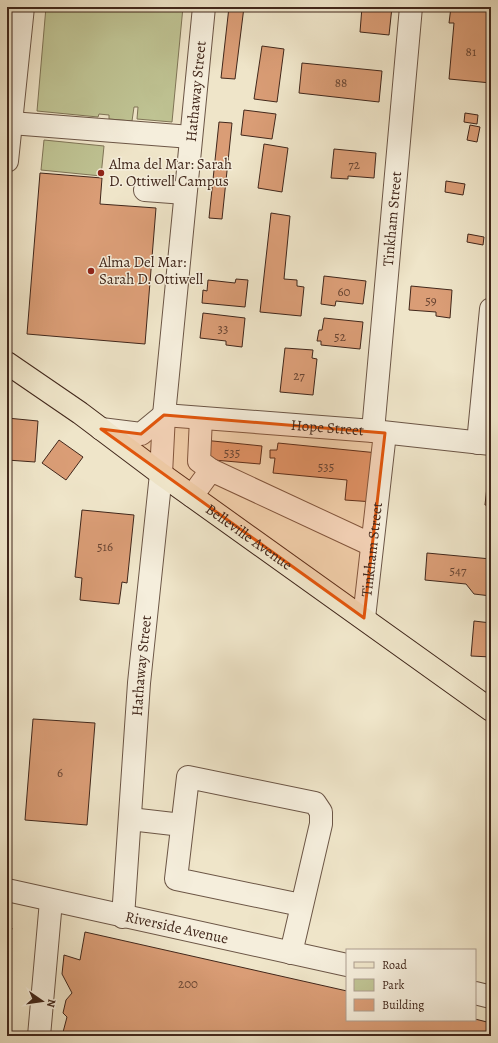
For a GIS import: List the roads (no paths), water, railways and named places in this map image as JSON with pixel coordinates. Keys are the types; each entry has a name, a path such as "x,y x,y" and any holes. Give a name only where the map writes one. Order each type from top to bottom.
{"main road":[{"name":"Belleville Avenue","path":"7,363 100,428 161,474 491,710"}],"street":[{"path":"7,162 23,7"},
{"name":"Hathaway Street","path":"122,917 139,683 161,474 164,415 204,7"},
{"name":"Tinkham Street","path":"364,618 372,545 411,7"},
{"path":"11,123 191,137"},
{"path":"145,190 185,193"},
{"path":"484,443 491,309"},
{"path":"100,428 141,434 164,415"},
{"name":"Hope Street","path":"164,415 379,432 484,443"},
{"path":"201,418 199,461 210,470 372,545"},
{"path":"192,496 210,470"},
{"path":"290,953 302,905 321,824 321,812 315,803 188,777 176,879 302,905"},
{"path":"130,819 182,825"},
{"name":"Riverside Avenue","path":"7,890 122,917 346,965"},
{"path":"39,1036 51,901"},
{"path":"476,993 491,997"}],"place":[{"name":"Alma del Mar: Sarah D. Ottiwell Campus","path":"101,173"},
{"name":"Alma Del Mar: Sarah D. Ottiwell","path":"91,271"}]}
